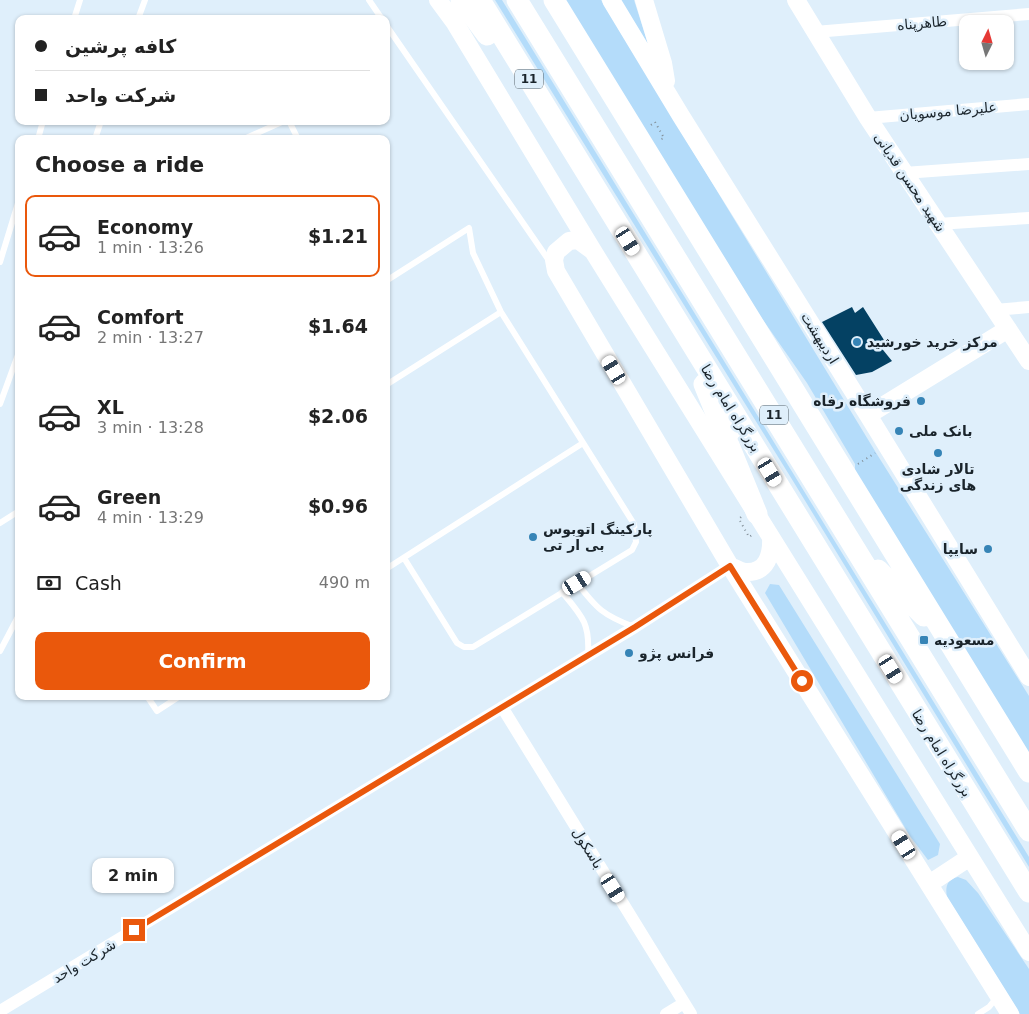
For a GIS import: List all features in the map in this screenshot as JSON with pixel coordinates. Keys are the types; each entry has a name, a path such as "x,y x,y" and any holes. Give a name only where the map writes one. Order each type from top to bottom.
{"highway":[{"path":"461,0 577,158"},
{"name":"بزرگراه امام رضا","path":"480,0 1029,892"},
{"name":"11","path":"517,0 1029,831"},
{"path":"554,0 949,641 970,679 1029,772"},
{"path":"608,88 708,308"},
{"path":"679,324 748,516"},
{"path":"854,546 949,641"}],"main road":[{"path":"438,0 455,23 593,251 748,516 771,537 1029,952"},
{"name":"اردیبهشت","path":"611,0 1029,677"},
{"path":"644,0 663,63 668,92"},
{"name":"شهید محسن قدیانی","path":"796,0 868,118 1029,361"},
{"path":"593,251 578,240 569,241 556,252 554,260 556,272 730,566 1010,1014"},
{"path":"868,415 1008,329"},
{"path":"730,566 744,572 754,571 763,566 772,551 771,537"},
{"path":"929,884 970,857"}],"street":[{"name":"طاهرپناه","path":"815,32 1029,14"},
{"name":"علیرضا موسویان","path":"868,118 1029,104"},
{"path":"904,173 1029,164"},
{"path":"938,224 1029,218"},
{"path":"995,310 1029,307"},
{"name":"شرکت واحد","path":"0,1011 588,656 730,566"},
{"name":"باسکول","path":"502,707 687,1008"},
{"path":"666,1014 687,1008"}],"lane":[{"path":"75,15 80,0"},
{"path":"139,15 144,0"},
{"path":"369,0 379,15"},
{"path":"390,31 556,272"},
{"path":"253,135 275,125"},
{"path":"0,262 15,213"},
{"path":"390,278 470,228 473,253 502,312 634,524 636,542 632,550 473,647 464,648 456,643 404,558"},
{"path":"390,382 502,312"},
{"path":"0,404 15,363"},
{"path":"390,567 583,443"},
{"path":"0,523 15,514"},
{"path":"577,583 596,607 614,619 635,627"},
{"path":"562,592 586,624 589,637 588,656"},
{"path":"0,651 15,623"},
{"path":"150,700 157,711 174,700"},
{"path":"978,1014 989,1007 998,996"}],"path":[{"path":"655,122 664,138"},
{"path":"748,516 749,537"}],"shaded area":[{"path":"495,0 502,0 1029,857 1029,867 793,481"},
{"path":"563,0 601,0 878,456 1029,696 1029,755 855,471 855,464 807,383 740,287"},
{"path":"620,0 634,0 649,47"},
{"path":"770,584 779,585 940,844 938,855 928,860 910,836 765,593"},
{"path":"958,877 966,880 978,893 1029,969 1029,1014 1020,1014 947,897 946,890 949,882"}],"building":[{"name":"مرکز خرید خورشید","path":"852,307 855,313 863,307 884,340 879,345 892,361 872,372 856,375 822,322"}],"place":[{"name":"مرکز خرید خورشید","path":"857,342"},
{"name":"فروشگاه رفاه","path":"921,401"},
{"name":"بانک ملی","path":"899,431"},
{"name":"تالار شادی های زندگی","path":"938,453"},
{"name":"پارکینگ اتوبوس بی ار تی","path":"533,537"},
{"name":"سایپا","path":"988,549"},
{"name":"مسعودیه","path":"924,640"},
{"name":"فرانس پژو","path":"629,653"}],"route":[{"path":"134,930 635,627 730,566 802,681"}]}
